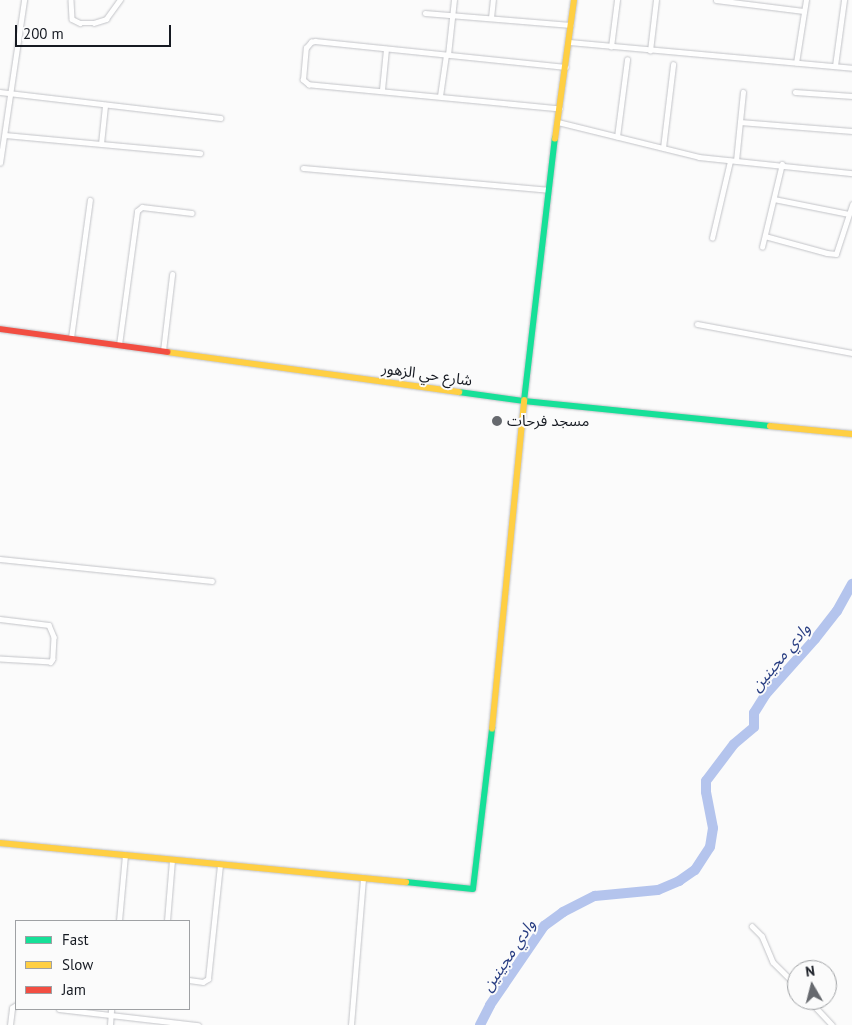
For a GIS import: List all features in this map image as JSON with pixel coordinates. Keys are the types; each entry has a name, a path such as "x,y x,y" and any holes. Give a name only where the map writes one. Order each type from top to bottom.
{"street":[{"path":"0,163 24,0"},
{"path":"71,0 72,19 80,23 100,22 106,19 120,0"},
{"path":"440,96 454,0"},
{"path":"492,18 493,0"},
{"path":"0,843 473,889 485,802 524,400 548,190 574,0"},
{"path":"611,47 617,0"},
{"path":"650,51 656,0"},
{"path":"716,0 803,11"},
{"path":"796,63 806,0"},
{"path":"835,66 844,0"},
{"path":"425,13 571,25"},
{"path":"560,110 304,83 306,48 311,42 315,41 566,67"},
{"path":"569,42 650,51 852,68"},
{"path":"382,90 386,49"},
{"path":"617,137 627,60"},
{"path":"663,148 673,65"},
{"path":"0,92 105,106 220,118"},
{"path":"736,161 743,92"},
{"path":"795,92 852,96"},
{"path":"101,144 105,106"},
{"path":"558,122 700,157 782,164 852,173"},
{"path":"740,122 852,131"},
{"path":"5,135 200,152"},
{"path":"712,238 730,161"},
{"path":"762,247 782,164"},
{"path":"303,168 548,190"},
{"path":"774,199 849,214"},
{"path":"71,338 90,200"},
{"path":"765,236 836,254 852,205"},
{"path":"119,345 137,212 142,207 192,213"},
{"path":"163,350 172,275"},
{"path":"697,324 852,353"},
{"name":"شارع حي الزهور","path":"0,329 524,400 852,434"},
{"path":"0,559 212,582"},
{"path":"0,619 49,626 54,637 53,660 51,662 0,659"},
{"path":"119,920 125,855"},
{"path":"167,920 172,860"},
{"path":"190,980 203,982 208,979 220,865"},
{"path":"351,1025 363,879"},
{"path":"752,926 762,936 773,962 787,976"},
{"path":"10,1025 12,1008 15,1006"},
{"path":"85,1010 111,1011 156,1022 198,1025"},
{"path":"818,1010 832,1025"},
{"path":"110,1025 111,1011"}],"waterway":[{"name":"وادي مجينين","path":"480,1025 490,1005 544,926 563,912 595,896 658,890 679,881 695,870 710,847 713,828 706,792 706,781 734,744 754,727 754,713 766,694 837,611 852,584"}],"traffic: fast":[{"path":"524,401 555,139"},
{"path":"459,392 524,401 770,426"},
{"path":"406,882 473,889 492,729"}],"traffic: slow":[{"path":"555,139 574,0"},
{"path":"167,352 459,392"},
{"path":"492,729 524,401"},
{"path":"770,426 852,434"},
{"path":"0,843 406,882"}],"traffic: jam":[{"path":"0,329 167,352"}],"place":[{"name":"مسجد فرحات","path":"497,421"}]}
